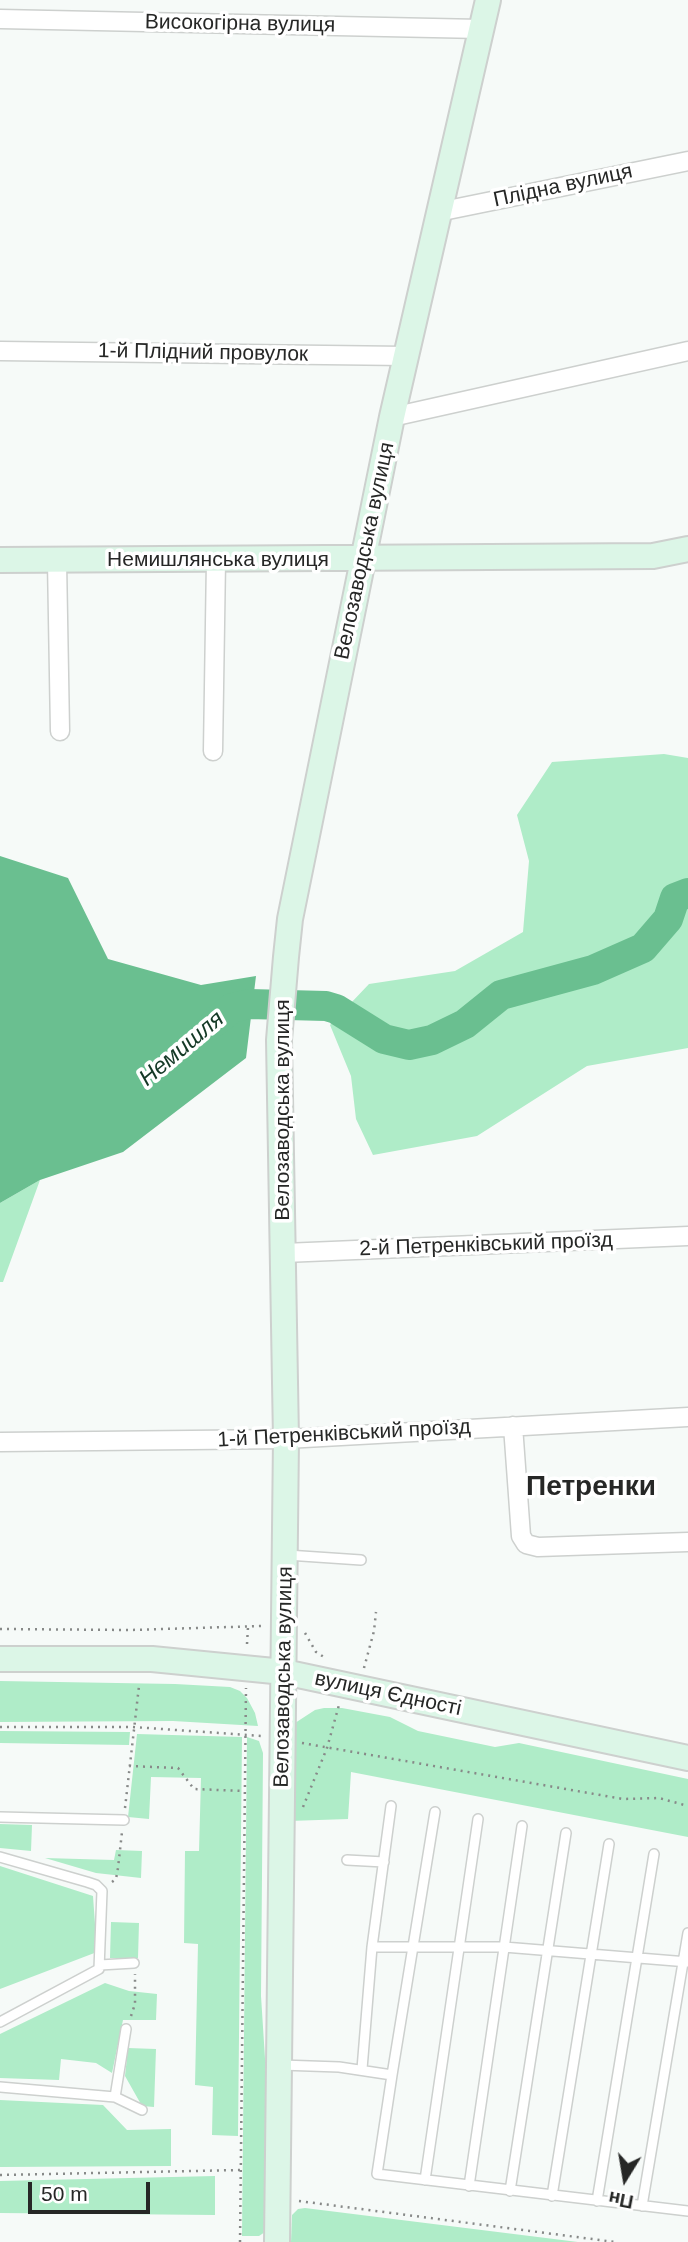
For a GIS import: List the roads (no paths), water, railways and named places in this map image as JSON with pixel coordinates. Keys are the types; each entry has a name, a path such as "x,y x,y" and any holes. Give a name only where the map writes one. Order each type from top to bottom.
{"street":[{"name":"Велозаводська вулиця","path":"277,2242 286,1439 279,1040 286,957 290,919 362,559 438,212 488,0"},
{"name":"Високогірна вулиця","path":"0,19 481,29"},
{"name":"Плідна вулиця","path":"438,212 688,161"},
{"name":"1-й Плідний провулок","path":"0,351 406,356"},
{"path":"392,417 688,351"},
{"name":"Немишлянська вулиця","path":"0,561 653,556 688,549"},
{"path":"214,751 216,560"},
{"path":"57,561 60,732"},
{"name":"2-й Петренківський проїзд","path":"284,1253 688,1236"},
{"name":"1-й Петренківський проїзд","path":"0,1442 286,1439 688,1417"},
{"path":"513,1426 521,1536 526,1544 538,1547 688,1542"},
{"name":"вулиця Єдності","path":"0,1658 152,1659 284,1672 688,1758"}],"lane":[{"path":"285,1555 361,1560"},
{"path":"362,2069 372,1947 391,1806"},
{"path":"435,1812 377,2174 642,2206 687,2208"},
{"path":"0,1817 124,1820"},
{"path":"425,2180 478,1819"},
{"path":"469,2186 522,1826"},
{"path":"510,2191 566,1833"},
{"path":"552,2196 610,1844"},
{"path":"597,2201 654,1854"},
{"path":"0,1857 87,1882 98,1886 102,1891 100,1965 93,1973 0,2022"},
{"path":"347,1860 384,1862"},
{"path":"642,2206 688,1933"},
{"path":"372,1947 504,1947 685,1962"},
{"path":"100,1965 134,1963"},
{"path":"115,2097 126,2029"},
{"path":"279,2065 362,2069 392,2075"},
{"path":"0,2087 115,2097 142,2110"}],"water":[{"path":"0,856 68,878 108,959 201,985 256,976 246,1058 123,1152 40,1180 0,1203"}],"waterway":[{"name":"Немишля","path":"216,1021 232,1008 249,1004 326,1006 336,1009 384,1039 409,1045 432,1040 465,1024 501,995 593,970 643,948 668,919 675,898 688,893"}],"district":[{"name":"Петренки","path":"591,1487"}]}
